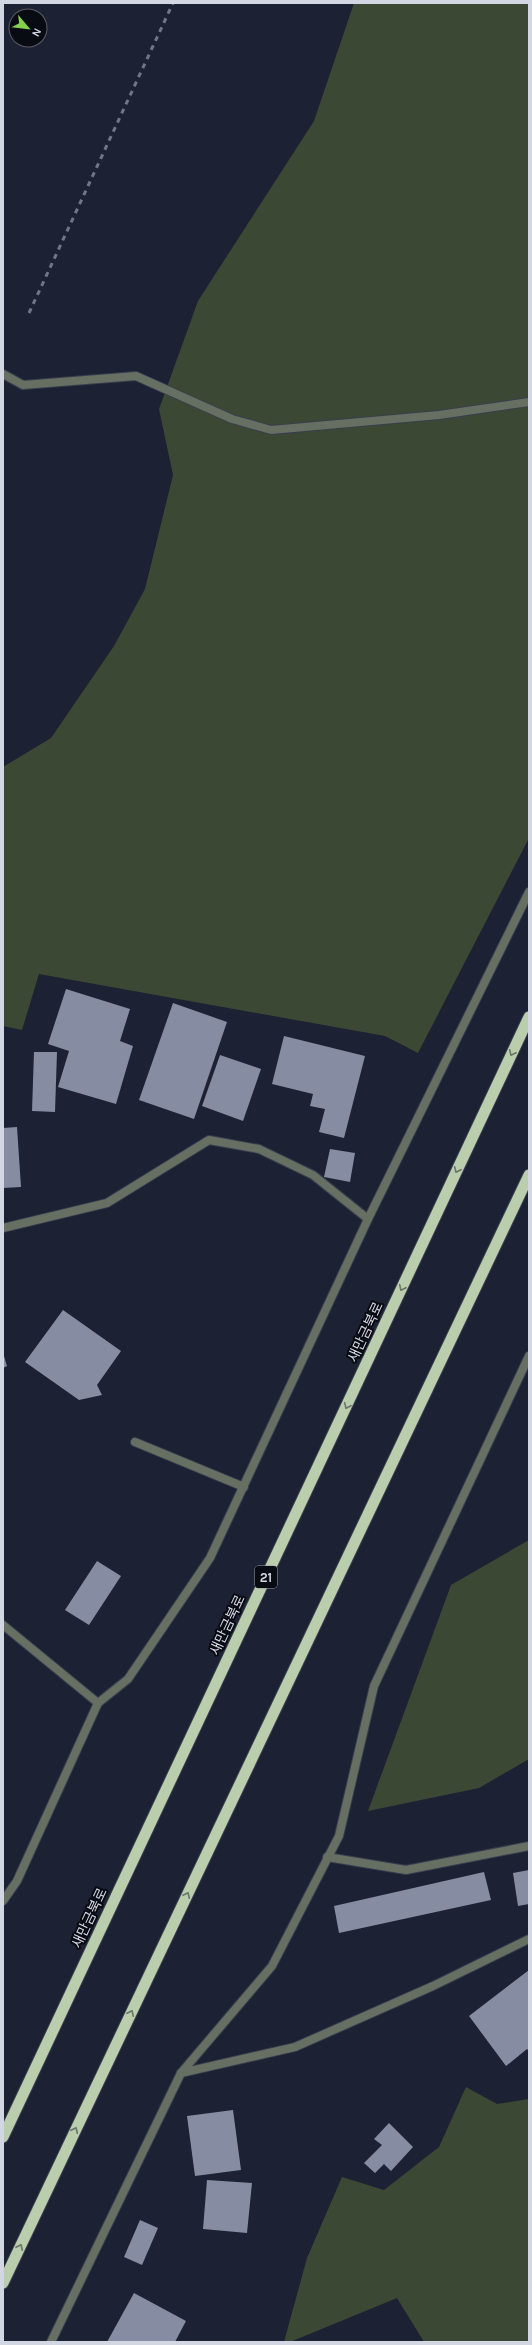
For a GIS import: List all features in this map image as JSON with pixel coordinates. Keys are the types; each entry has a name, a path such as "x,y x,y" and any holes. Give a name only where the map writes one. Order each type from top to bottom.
{"highway":[{"name":"새만금북로","path":"3,2137 529,1017"},
{"path":"3,2283 529,1175"}],"street":[{"path":"3,374 23,385 136,376 232,419 270,430 439,415 529,402"},
{"path":"3,1901 17,1881 98,1703 128,1679 210,1558 368,1219 529,892"},
{"path":"3,1228 107,1203 209,1140 259,1149 313,1175 368,1219"},
{"path":"51,2342 182,2073 272,1966 339,1836 374,1686 529,1356"},
{"path":"135,1442 244,1487"},
{"path":"3,1625 98,1703"},
{"path":"327,1857 406,1870 529,1846"},
{"path":"182,2073 295,2047 433,1986 529,1939"}],"green space":[{"path":"354,3 529,3 529,838 418,1053 385,1036 39,974 22,1030 3,1026 3,767 51,738 114,646 145,589 173,475 159,409 198,301 314,121"},
{"path":"529,1540 529,1759 479,1788 368,1811 451,1585"},
{"path":"466,2087 497,2104 529,2099 529,2342 424,2342 397,2298 290,2342 284,2342 307,2258 342,2177 384,2190 439,2147"}],"building":[{"path":"66,989 130,1009 120,1041 133,1046 116,1104 58,1087 69,1051 48,1044"},
{"path":"173,1003 227,1022 194,1119 139,1100"},
{"path":"284,1036 365,1056 344,1138 319,1132 325,1109 310,1106 313,1094 272,1084"},
{"path":"34,1052 57,1052 55,1112 32,1111"},
{"path":"220,1055 261,1069 243,1121 202,1106"},
{"path":"17,1127 21,1187 3,1188 3,1128"},
{"path":"330,1149 355,1153 350,1182 324,1177"},
{"path":"63,1310 121,1351 97,1385 102,1395 79,1400 25,1362"},
{"path":"3,1353 7,1366 3,1368"},
{"path":"97,1561 121,1576 89,1625 65,1610"},
{"path":"529,1870 529,1904 518,1906 513,1873"},
{"path":"484,1872 491,1900 339,1933 334,1906"},
{"path":"529,1970 529,2051 527,2049 506,2066 469,2016"},
{"path":"233,2110 241,2170 195,2176 187,2116"},
{"path":"389,2123 413,2147 391,2171 384,2164 375,2173 364,2163 382,2145 374,2139"},
{"path":"207,2180 252,2183 247,2233 203,2229"},
{"path":"140,2220 158,2228 142,2265 124,2257"},
{"path":"134,2293 186,2321 175,2342 107,2342"}],"railway":[{"path":"29,313 173,3"}]}
